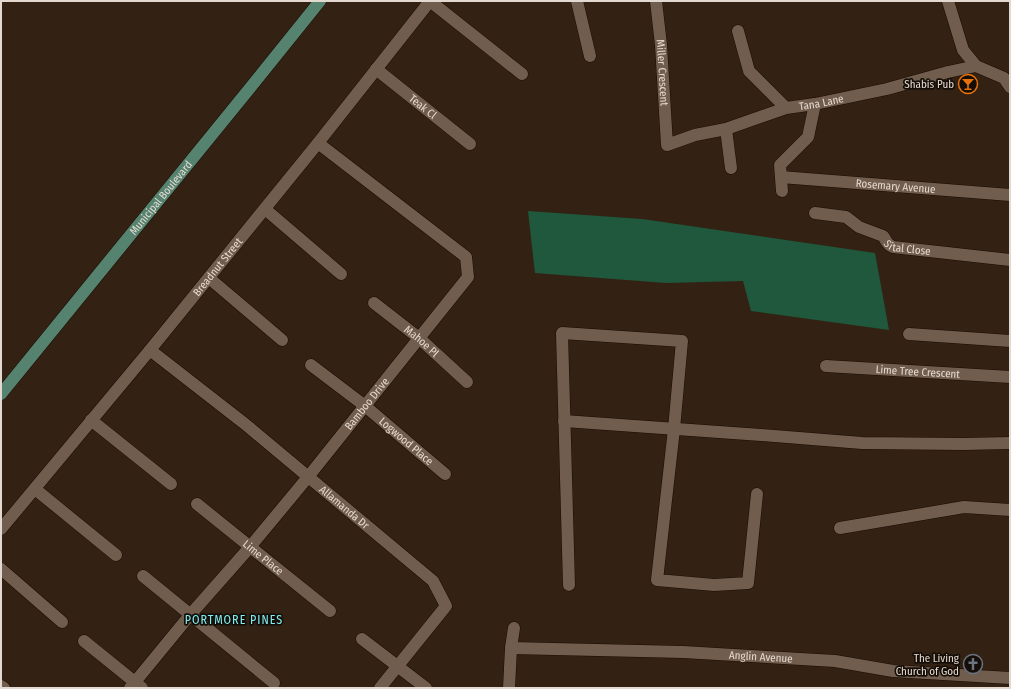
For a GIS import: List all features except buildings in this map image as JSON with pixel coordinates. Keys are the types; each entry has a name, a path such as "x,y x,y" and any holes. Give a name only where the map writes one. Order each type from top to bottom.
{"main road":[{"name":"Municipal Boulevard","path":"1,394 320,1"}],"street":[{"name":"Breadnut Street","path":"1,529 209,278 430,1"},
{"path":"430,1 522,74"},
{"path":"577,1 590,56"},
{"name":"Miller Crescent","path":"656,1 661,45 667,145"},
{"path":"948,1 963,50 976,66 1004,78 1010,87"},
{"path":"738,31 749,71 786,108"},
{"name":"Tana Lane","path":"667,145 695,135 726,130 786,108 815,104 887,89 976,66"},
{"name":"Teak Cl","path":"376,69 470,144"},
{"path":"782,191 780,165 808,137 815,104"},
{"path":"726,130 731,168"},
{"name":"Bamboo Drive","path":"136,686 190,615 250,547 308,477 468,277 466,257 318,143"},
{"name":"Rosemary Avenue","path":"781,178 1010,195"},
{"path":"265,209 341,274"},
{"name":"Sital Close","path":"815,213 846,217 859,227 883,236 888,245 893,247 1010,260"},
{"path":"209,278 282,340"},
{"name":"Mahoe Pl","path":"374,303 419,338 468,382"},
{"path":"569,585 562,333 682,341 657,580 714,585 748,583 757,494"},
{"path":"909,334 1010,341"},
{"name":"Allamanda Dr","path":"150,350 245,424 433,581 446,606 380,688"},
{"name":"Logwood Place","path":"311,366 365,406 445,474"},
{"name":"Lime Tree Crescent","path":"826,366 1010,377"},
{"path":"91,420 171,484"},
{"path":"564,421 862,443 1010,443"},
{"path":"35,489 116,555"},
{"name":"Lime Place","path":"197,504 330,611"},
{"path":"840,528 964,507 1010,510"},
{"path":"1,570 62,622"},
{"path":"143,576 274,683"},
{"path":"509,688 511,648 514,628"},
{"path":"362,639 426,688"},
{"path":"84,642 136,686"},
{"name":"Anglin Avenue","path":"511,648 683,652 835,661 893,671 1010,678"}],"green space":[{"path":"528,211 642,219 875,253 889,330 751,311 743,281 666,283 535,273"}],"place":[{"name":"Shabis Pub","path":"968,84"},
{"name":"The Living Church of God","path":"973,664"}],"district":[{"name":"PORTMORE PINES","path":"234,620"}]}
